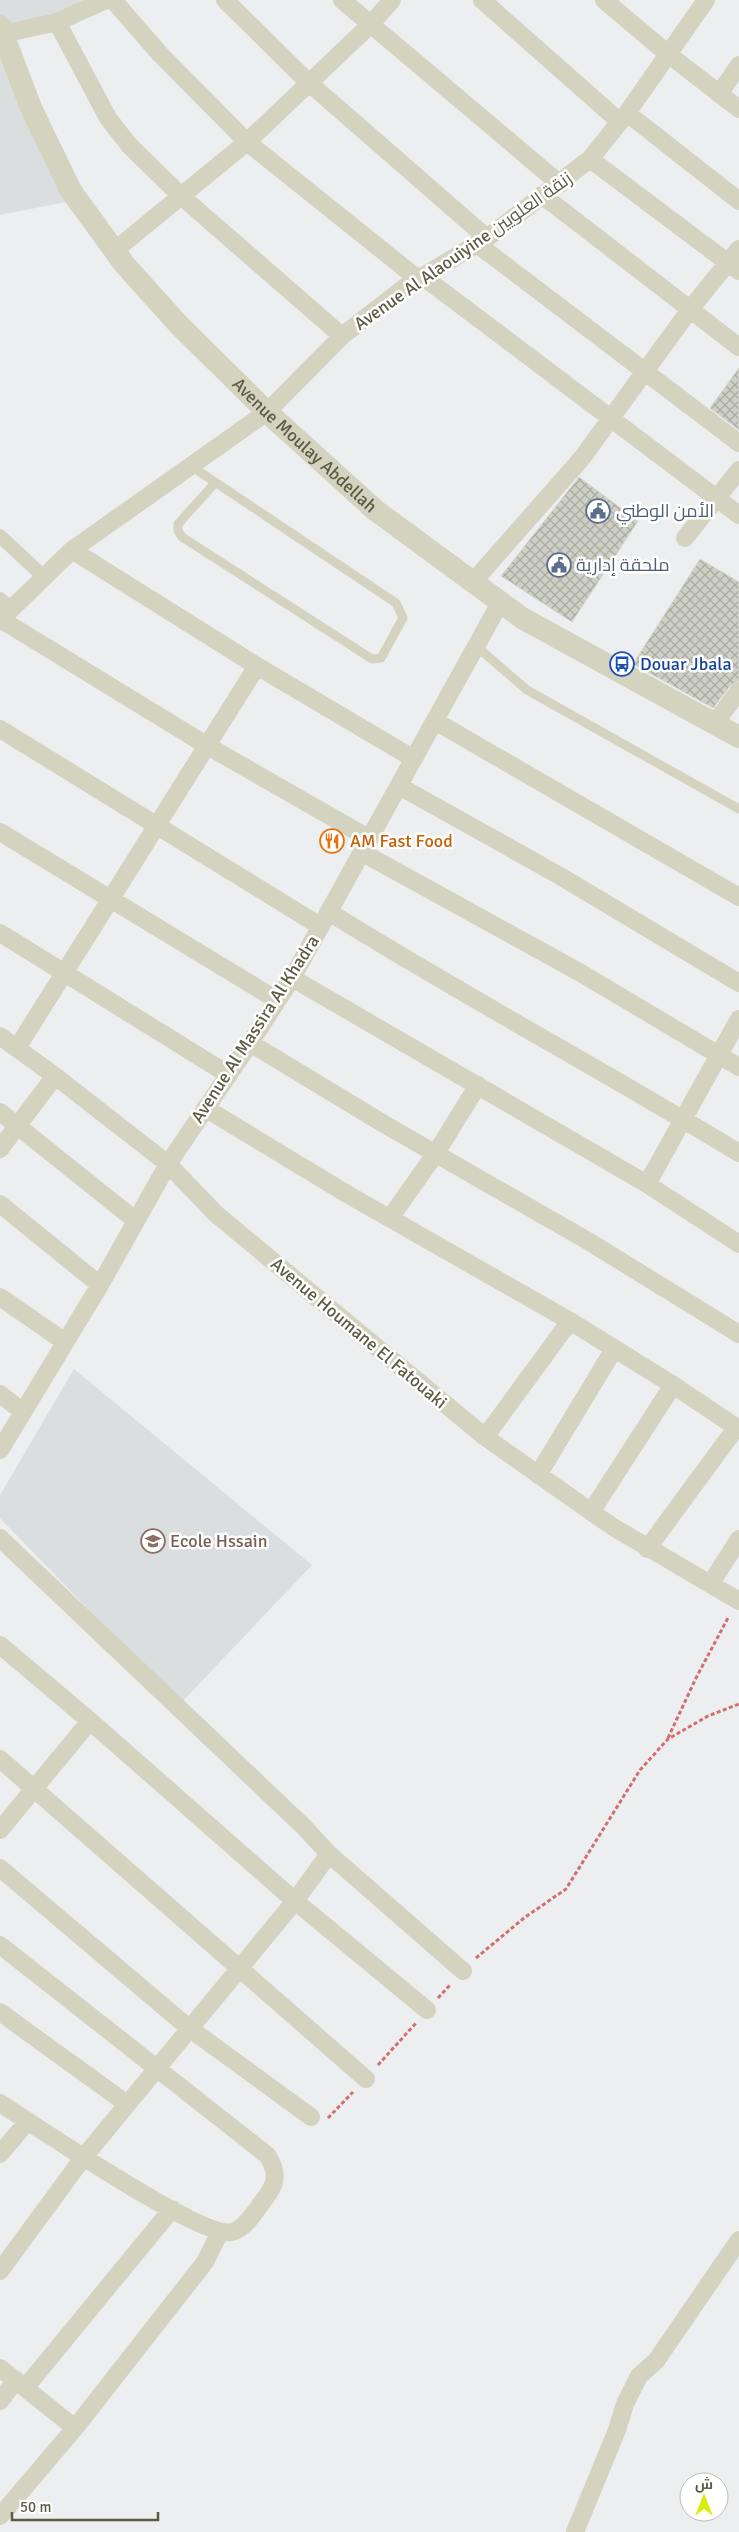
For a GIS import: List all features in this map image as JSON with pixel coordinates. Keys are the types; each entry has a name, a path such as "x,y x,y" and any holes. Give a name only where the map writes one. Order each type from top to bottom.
{"street":[{"path":"1,30 57,22 106,0"},
{"path":"113,0 160,54 246,142 420,278 611,418 739,515"},
{"path":"225,0 308,82 482,241 645,372 739,443"},
{"path":"342,0 560,184"},
{"path":"114,251 246,142 371,24 392,0"},
{"path":"482,0 623,117 739,201"},
{"path":"604,0 668,54 739,109"},
{"name":"Avenue Al Alaouiyine زنقة العلويين","path":"3,612 72,550 267,412 342,336 420,278 482,241 542,195 560,184 590,159 623,117 706,0"},
{"path":"57,22 108,118 129,145 181,196 342,336"},
{"name":"Avenue Moulay Abdellah","path":"1,30 31,108 71,191 114,251 179,325 267,412 375,510 500,603 566,644 739,737"},
{"path":"719,94 739,66"},
{"path":"590,159 734,267"},
{"path":"542,195 691,308 739,347"},
{"path":"473,582 582,458 691,308 734,267 739,249"},
{"path":"685,538 739,470"},
{"path":"0,536 44,577"},
{"path":"72,550 257,666 414,759"},
{"name":"Avenue Al Massira Al Khadra","path":"0,1450 100,1285 168,1164 292,978 500,603"},
{"path":"3,612 206,745 366,846 739,1067"},
{"path":"18,1048 155,825 257,666"},
{"path":"714,724 739,691"},
{"path":"435,722 739,897"},
{"path":"0,729 155,825 456,989 739,1153"},
{"path":"399,786 560,876 738,981"},
{"path":"0,832 278,1000"},
{"path":"0,933 229,1075"},
{"path":"292,978 647,1184 739,1244"},
{"path":"647,1184 739,1019"},
{"name":"Avenue Houmane El Fatouaki","path":"0,1036 55,1076 168,1164 216,1214 484,1437 647,1549 738,1601"},
{"path":"250,1043 588,1241 739,1334"},
{"path":"0,1149 55,1076"},
{"path":"390,1218 436,1153 478,1085"},
{"path":"205,1108 390,1218 570,1321 738,1428 647,1549"},
{"path":"0,1112 135,1220"},
{"path":"0,1204 100,1285"},
{"path":"0,1297 65,1342"},
{"path":"484,1437 570,1321"},
{"path":"538,1475 614,1349"},
{"path":"591,1512 673,1385"},
{"path":"0,1394 22,1411"},
{"path":"0,1538 304,1827 329,1854 463,1970"},
{"path":"711,1584 739,1539"},
{"path":"0,1645 90,1721 295,1901 427,2010"},
{"path":"0,1830 90,1721"},
{"path":"0,1759 366,2079"},
{"path":"0,2271 83,2158 188,2028 241,1968 295,1901 329,1854"},
{"path":"0,1868 188,2028 310,2117"},
{"path":"0,1945 267,2156 274,2166 276,2175 273,2186 249,2218 236,2231 220,2232 172,2210 83,2158 0,2103"},
{"path":"0,2012 127,2104"},
{"path":"0,2154 28,2121"},
{"path":"0,2401 21,2384 172,2210"},
{"path":"0,2516 76,2428 205,2262 220,2232"},
{"path":"575,2532 617,2430 625,2404 639,2376 656,2361 739,2240"},
{"path":"0,2368 76,2428"}],"lane":[{"path":"191,466 215,482 396,603 403,618 381,658 372,659 182,537 178,524 215,482"},
{"path":"476,646 527,690 739,809"}],"path":[{"path":"310,2117 328,2118 366,2079 463,1970 524,1918 566,1889 640,1770 668,1739 696,1678 738,1601"},
{"path":"668,1739 708,1716 739,1704"}],"shaded area":[{"path":"0,0 87,0 55,18 6,34 87,198 0,215"},
{"name":"Ecole Hssain","path":"74,1369 312,1565 180,1704 0,1518 0,1495"}],"building":[{"path":"739,368 739,430 710,408"},
{"name":"ملحقة إدارية","path":"579,477 638,521 572,622 501,576"},
{"path":"700,559 739,582 739,681 731,685 713,708 633,664"}],"place":[{"name":"الأمن الوطني","path":"598,511"},
{"name":"ملحقة إدارية","path":"559,565"},
{"name":"Douar Jbala","path":"622,664"},
{"name":"AM Fast Food","path":"332,841"},
{"name":"Ecole Hssain","path":"153,1541"}]}
